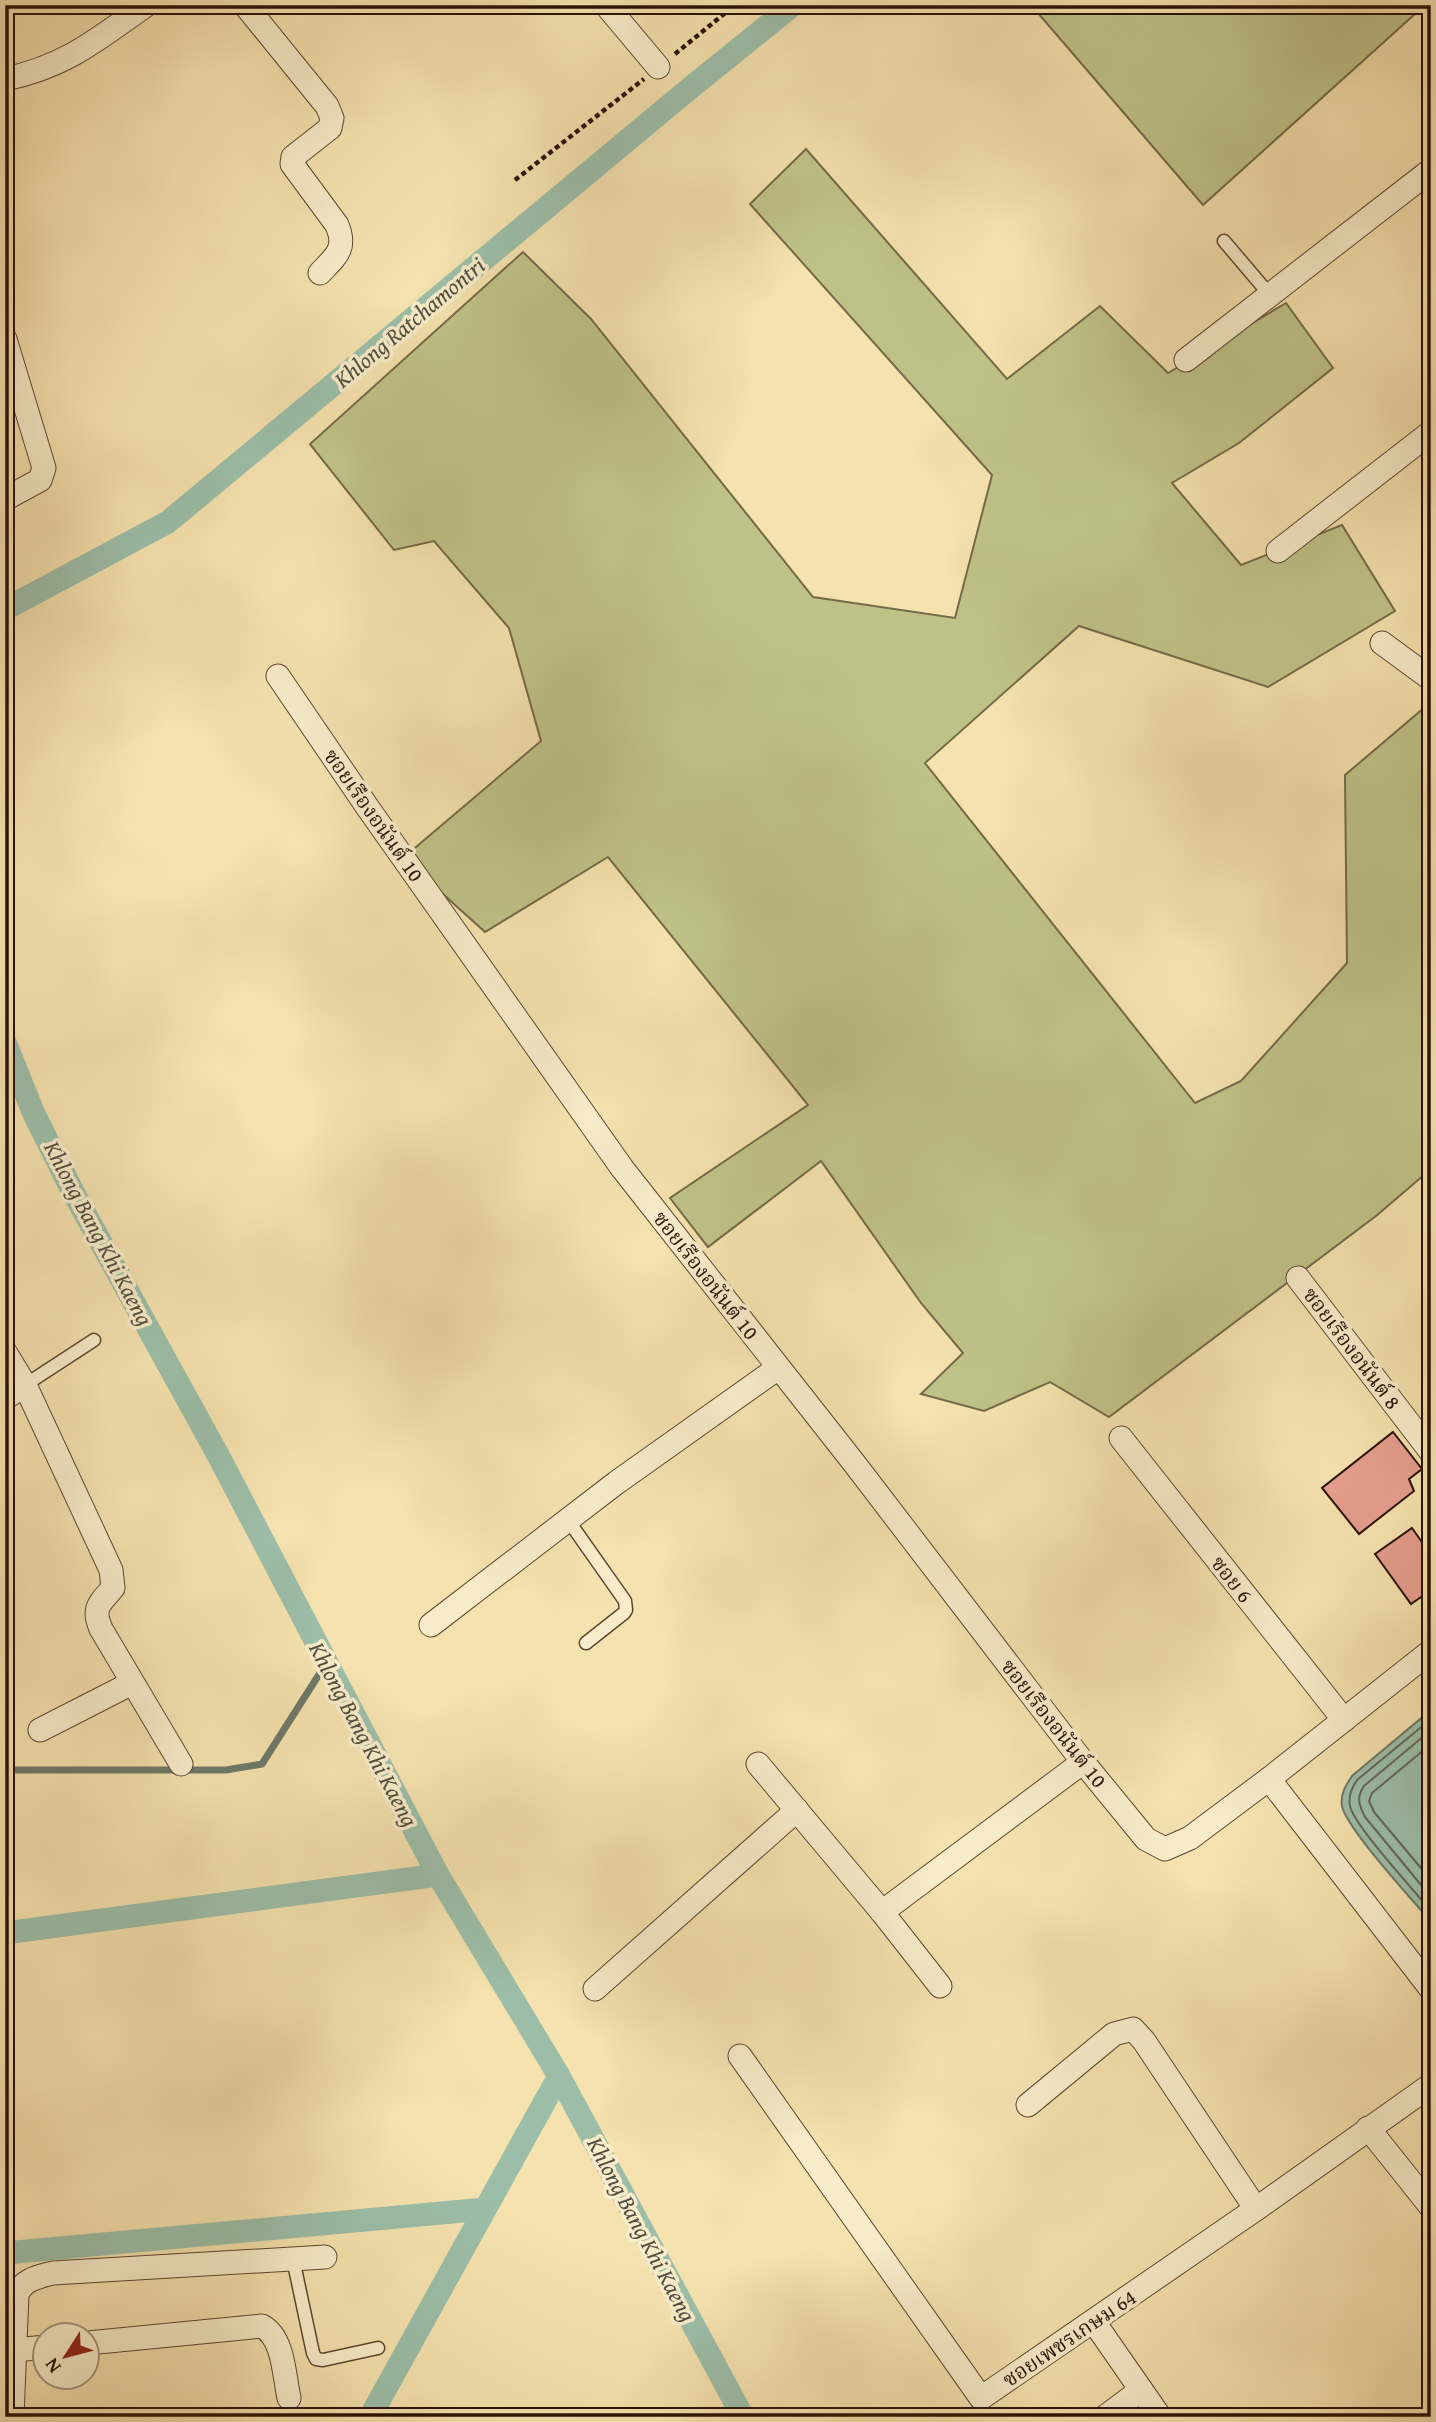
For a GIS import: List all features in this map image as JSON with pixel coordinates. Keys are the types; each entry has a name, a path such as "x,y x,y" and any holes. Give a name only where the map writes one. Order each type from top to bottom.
{"street":[{"path":"5,79 30,74 75,55 146,5"},
{"path":"245,5 327,106 332,118 330,128 293,157 292,164 337,225 342,236 342,246 320,273"},
{"path":"606,5 658,67"},
{"path":"1186,360 1431,170"},
{"path":"5,339 44,468 40,480 5,499"},
{"path":"1278,551 1431,432"},
{"path":"1382,643 1431,679"},
{"name":"ซอยเรืองอนันต์ 10","path":"278,676 622,1168 1083,1762 1146,1839 1165,1849 1190,1838 1269,1779"},
{"name":"ซอยเรืองอนันต์ 8","path":"1298,1278 1431,1452"},
{"path":"5,1352 25,1385 110,1570 113,1588 99,1605 95,1615 181,1764"},
{"path":"431,1625 608,1490 778,1368"},
{"path":"5,1398 25,1385"},
{"name":"ซอย 6","path":"1121,1438 1344,1720"},
{"path":"1431,1651 1269,1779 1431,1989"},
{"path":"40,1730 132,1682"},
{"path":"882,1912 1083,1762"},
{"path":"758,1764 940,1986"},
{"path":"594,1989 797,1810"},
{"path":"1028,2105 1114,2034 1133,2029 1144,2041 1256,2209"},
{"name":"ซอยเพชรเกษม 64","path":"740,2056 987,2407 1094,2322 1431,2085"},
{"path":"1368,2128 1431,2207"},
{"path":"10,2414 17,2294 23,2284 53,2273 325,2258"},
{"path":"1094,2322 1160,2417"},
{"path":"102,2342 262,2326 274,2335 289,2398"},
{"path":"15,2350 32,2348"},
{"path":"1105,2417 1141,2390"}],"lane":[{"path":"1224,241 1269,294"},
{"path":"25,1385 94,1340"},
{"path":"568,1520 625,1601 624,1613 586,1643"},
{"path":"293,2259 316,2359 323,2360 378,2348"}],"path":[{"path":"515,180 735,5"}],"green space":[{"path":"1031,5 1425,5 1203,205"},
{"path":"806,149 1007,379 1100,306 1168,373 1286,303 1333,368 1239,443 1172,483 1241,565 1342,525 1395,611 1268,687 1079,626 925,763 1195,1103 1241,1081 1347,963 1345,775 1431,702 1431,1169 1376,1216 1109,1417 1050,1382 984,1411 921,1394 963,1353 921,1303 821,1161 708,1247 670,1198 808,1105 608,857 485,932 403,858 541,741 509,628 434,541 394,550 310,444 523,252 591,319 813,597 955,618 992,475 750,204"}],"water":[{"path":"1431,1710 1431,1922 1355,1830 1346,1816 1342,1798 1352,1776"}],"building":[{"path":"1393,1432 1422,1469 1409,1479 1414,1491 1359,1534 1322,1488"},
{"path":"1412,1528 1431,1555 1431,1590 1411,1604 1375,1554"}],"waterway":[{"name":"Khlong Ratchamontri","path":"5,609 168,522 793,5"},
{"name":"Khlong Bang Khi Kaeng","path":"5,1042 34,1114 72,1190 218,1455 438,1875 559,2076 743,2417"},
{"path":"5,1770 226,1770 262,1764 327,1662"},
{"path":"5,1933 438,1875"},
{"path":"370,2417 559,2076"},
{"path":"5,2253 485,2209"}]}
